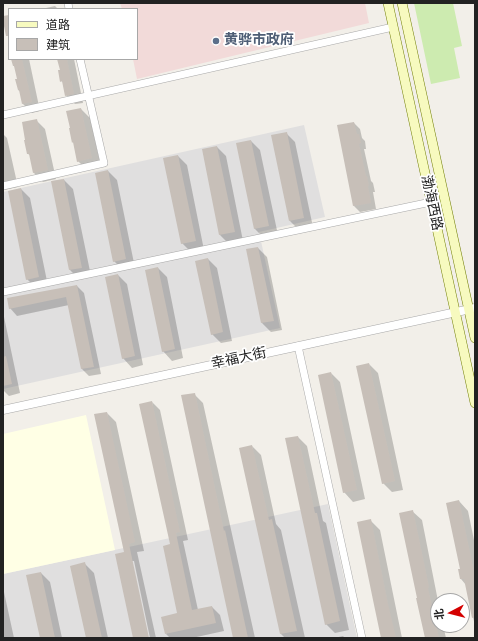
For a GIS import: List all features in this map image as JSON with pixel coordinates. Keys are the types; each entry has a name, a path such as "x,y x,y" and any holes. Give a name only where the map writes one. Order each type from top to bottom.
{"main road":[{"name":"渤海西路","path":"388,3 475,403"},
{"name":"渤海西路","path":"402,3 472,309 475,338"}],"street":[{"path":"3,115 393,27"},
{"path":"3,186 104,163 80,60"},
{"path":"3,292 431,202"},
{"name":"幸福大街","path":"3,410 472,309"},
{"path":"298,346 362,638"}],"shaded area":[{"name":"黄骅市政府","path":"120,3 365,3 369,23 137,79 133,60 138,60 138,8 122,8"},
{"path":"304,125 325,217 259,232 280,328 3,389 3,192"},
{"path":"86,415 115,550 3,574 3,434"},
{"path":"328,504 357,638 3,638 3,574"}],"green space":[{"path":"414,3 453,3 462,46 454,48 460,78 431,84"}],"building":[{"path":"8,15 8,36 6,36 3,16"},
{"path":"11,60 22,60 32,102 22,104"},
{"path":"57,60 67,60 74,94 65,96 62,81 60,82 58,70 60,70"},
{"path":"81,108 92,158 77,162 66,111"},
{"path":"37,119 48,170 33,173 29,154 27,154 22,122"},
{"path":"354,122 361,143 359,144 367,176 371,203 353,206 337,125"},
{"path":"287,132 304,218 289,221 271,135"},
{"path":"251,140 269,226 254,229 236,143"},
{"path":"217,146 235,232 219,235 202,149"},
{"path":"178,155 196,241 181,244 163,158"},
{"path":"108,170 126,259 113,262 95,173"},
{"path":"64,179 82,268 69,270 51,181"},
{"path":"21,188 39,277 26,280 8,191"},
{"path":"258,247 274,321 261,323 246,249"},
{"path":"208,258 223,332 211,335 195,261"},
{"path":"158,267 175,349 162,352 145,270"},
{"path":"118,274 135,356 122,359 105,277"},
{"path":"77,285 94,367 81,369 66,297 9,309 7,298"},
{"path":"6,356 12,384 3,386 3,357"},
{"path":"369,363 395,481 382,484 356,366"},
{"path":"331,372 357,490 343,493 318,375"},
{"path":"195,393 248,638 233,638 181,395"},
{"path":"152,401 180,532 176,533 192,610 212,606 216,623 165,634 161,617 177,613 163,546 170,544 139,404"},
{"path":"107,412 135,542 129,544 149,638 133,638 115,554 124,552 94,414"},
{"path":"298,436 315,513 317,513 340,621 325,625 285,438"},
{"path":"252,445 269,520 272,519 297,631 280,634 239,448"},
{"path":"459,500 475,576 475,617 472,618 470,608 470,593 467,593 464,579 460,579 458,569 460,569 446,503"},
{"path":"413,510 429,587 430,633 438,633 439,638 425,638 399,513"},
{"path":"371,519 396,638 381,638 373,600 357,522"},
{"path":"85,562 102,638 86,638 70,566"},
{"path":"41,572 55,638 40,638 26,575"}],"place":[{"name":"黄骅市政府","path":"216,41"}]}
